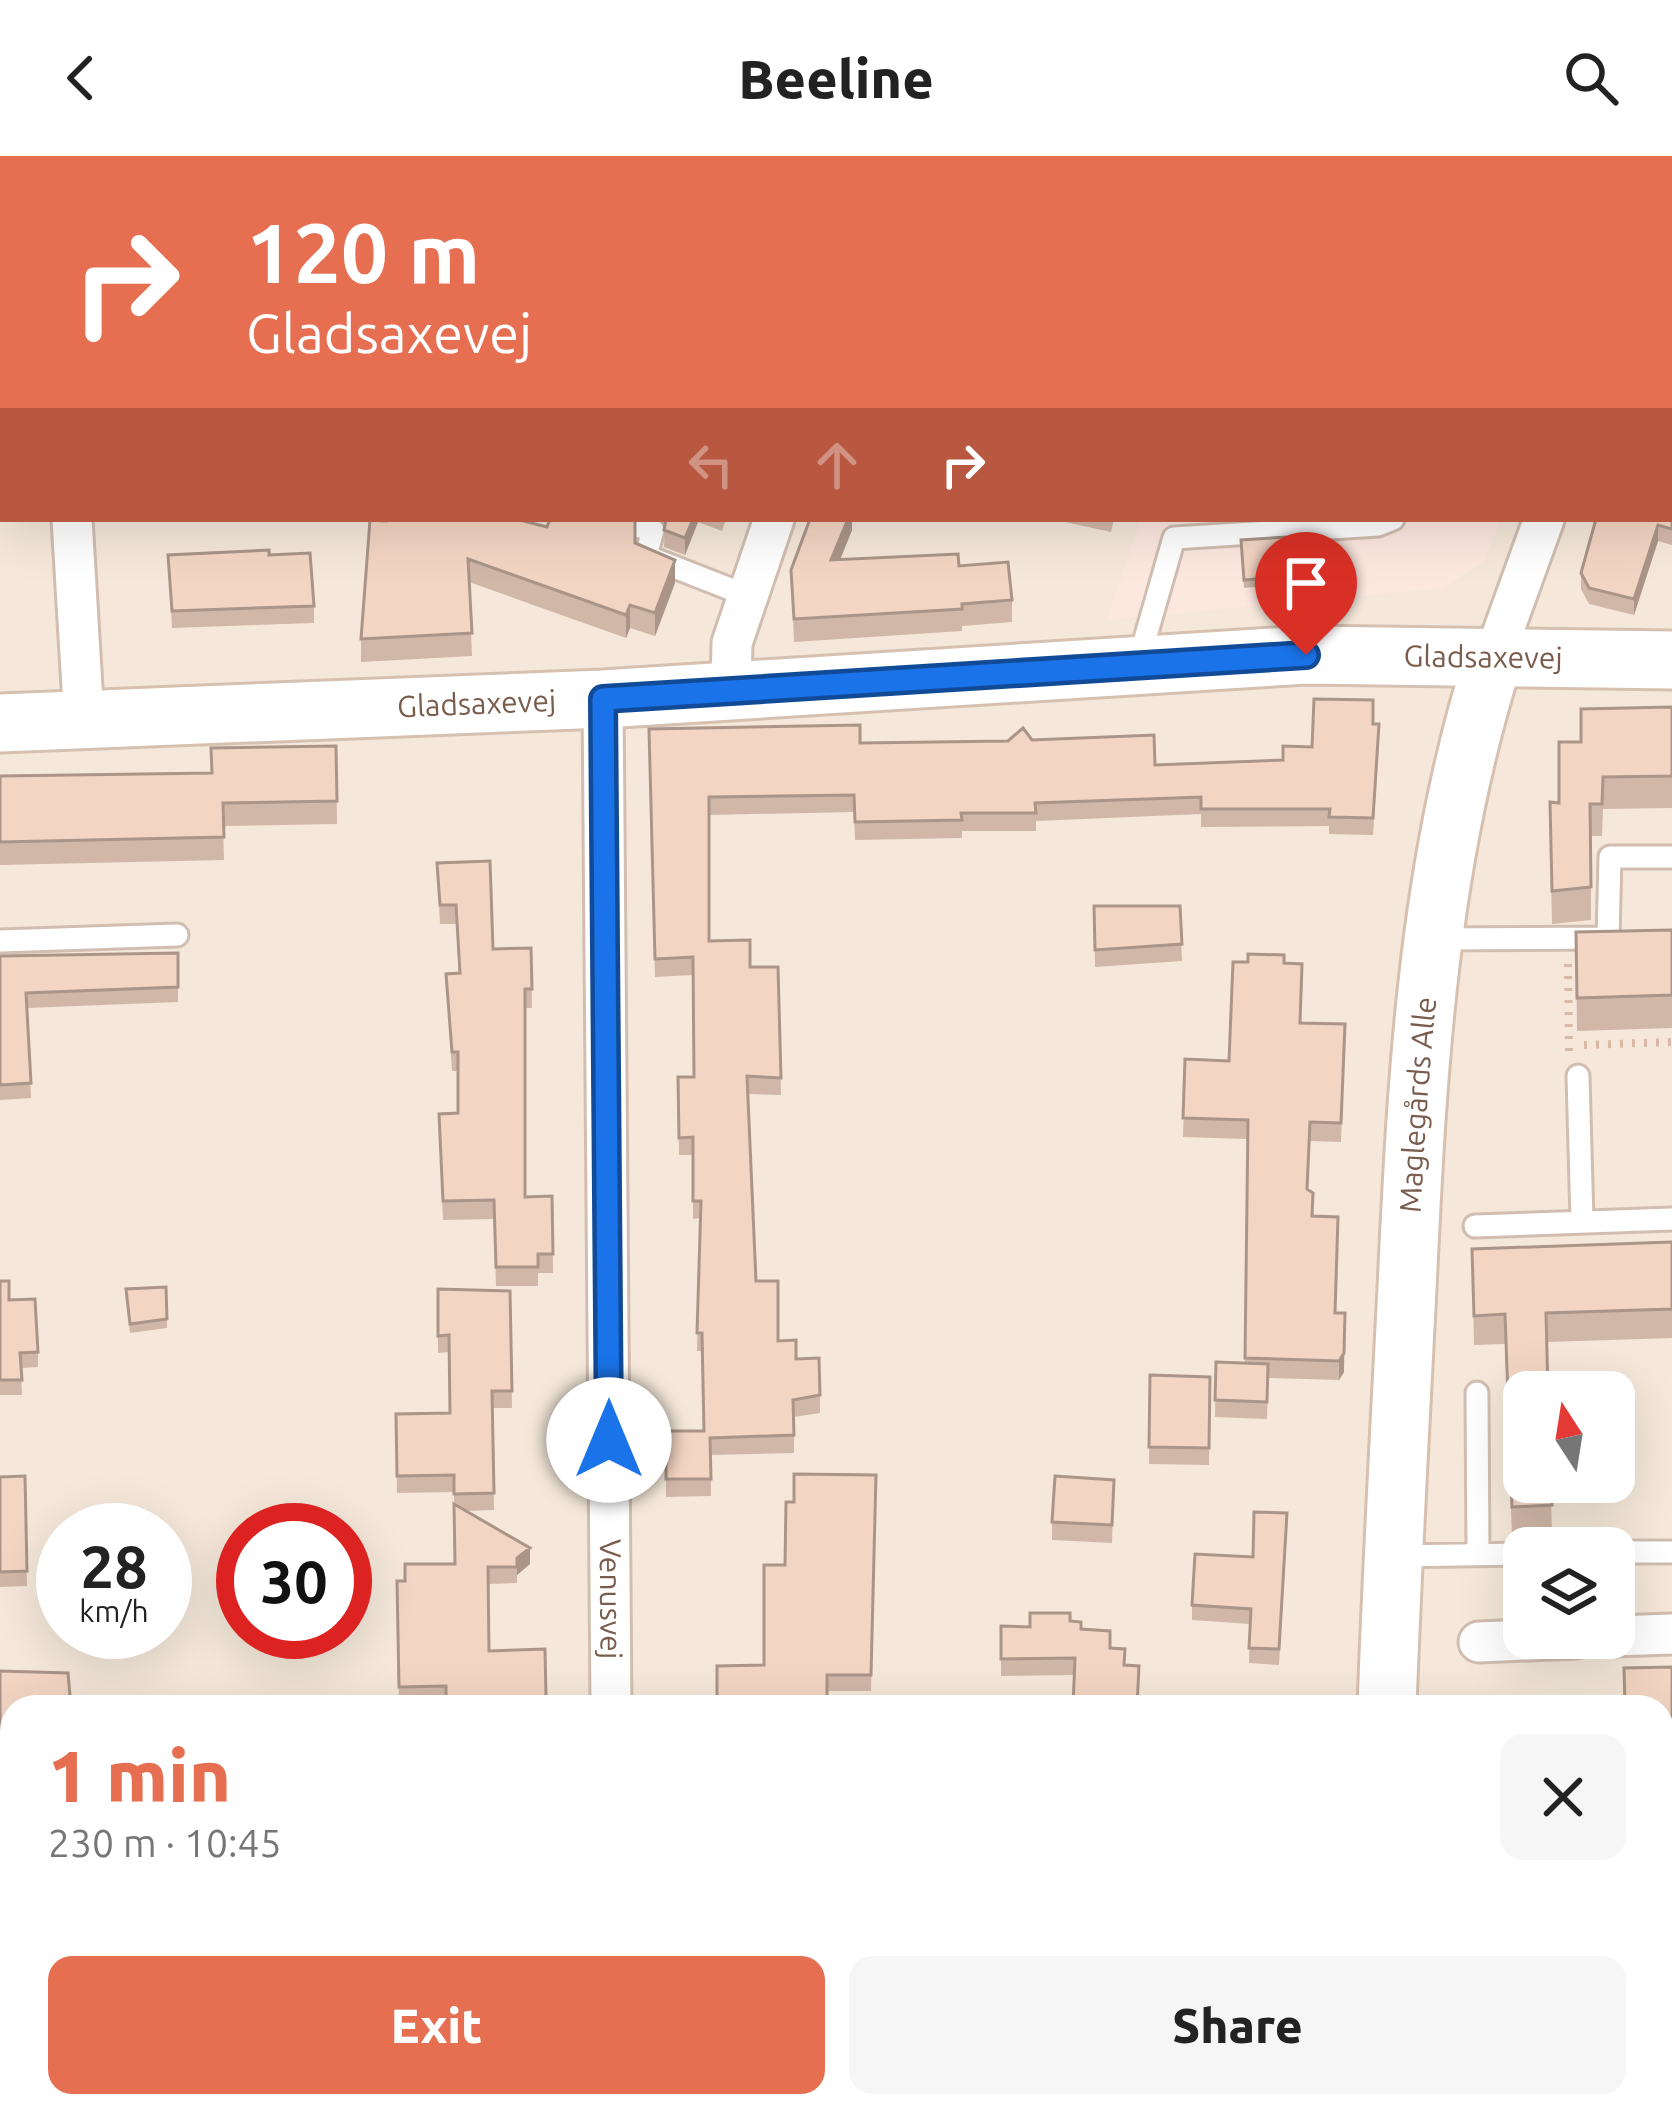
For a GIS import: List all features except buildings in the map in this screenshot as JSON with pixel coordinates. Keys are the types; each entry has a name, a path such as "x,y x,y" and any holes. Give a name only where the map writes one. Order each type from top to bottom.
{"street":[{"path":"72,522 84,721"},
{"path":"731,691 732,643 773,522"},
{"name":"Maglegårds Alle","path":"1388,1695 1416,1088 1432,939 1466,744 1543,522"},
{"name":"Gladsaxevej","path":"0,723 603,699 1306,655 1672,659"},
{"name":"Venusvej","path":"603,699 611,1695"},
{"path":"1635,1635 1672,1634"},
{"path":"1479,1642 1503,1641"}],"lane":[{"path":"620,522 653,530 646,556 748,596"},
{"path":"1138,666 1174,538 1358,522"},
{"path":"1432,939 1619,938 1610,857 1672,857"},
{"path":"0,940 177,935"},
{"path":"1578,1076 1582,1221"},
{"path":"1475,1226 1672,1219"},
{"path":"1477,1394 1478,1554"},
{"path":"1635,1552 1672,1552"},
{"path":"1394,1556 1503,1554"}],"path":[{"path":"1567,938 1569,1046 1578,1076"},
{"path":"1569,1046 1672,1042"}],"shaded area":[{"path":"0,522 1672,522 1672,1695 0,1695"},
{"path":"1140,522 1500,522 1484,561 1442,588 1107,620"}],"route":[{"path":"609,1440 603,699 1306,655"}]}
